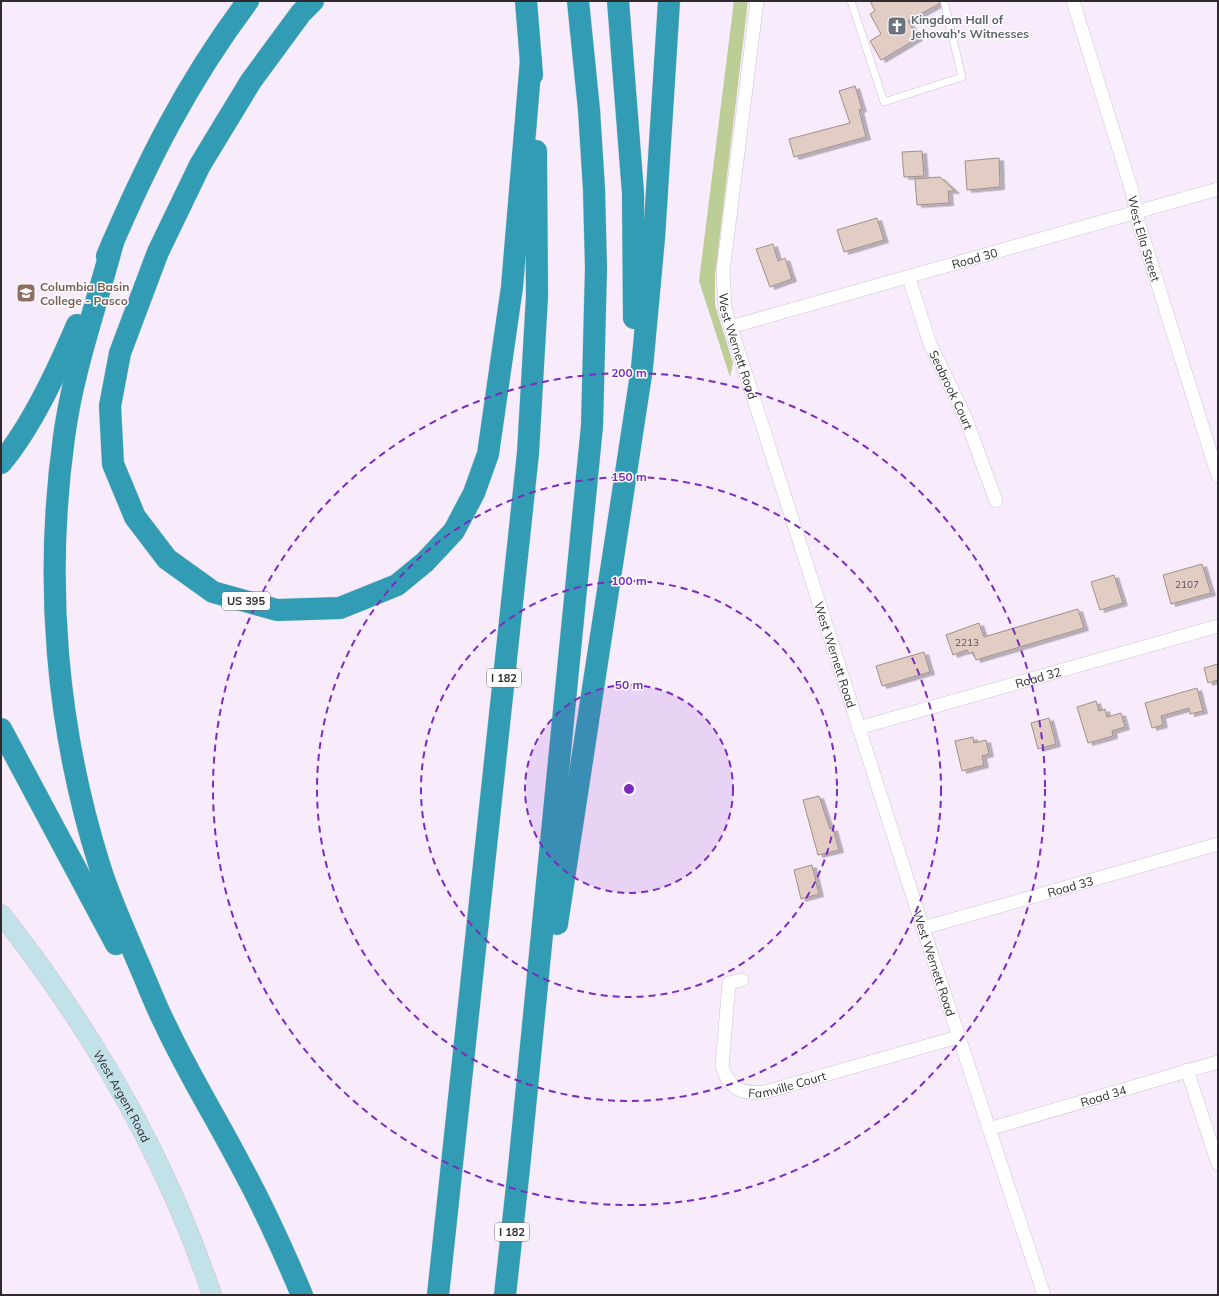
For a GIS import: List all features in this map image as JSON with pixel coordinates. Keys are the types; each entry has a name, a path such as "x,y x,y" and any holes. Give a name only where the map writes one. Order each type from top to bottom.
{"highway":[{"path":"1,463 14,447 62,361 132,197 174,112 208,57 248,1"},
{"name":"US 395","path":"313,1 301,13 251,81 200,165 158,252 120,352 110,406 113,464 135,517 167,559 213,592 277,610 340,608 398,585 425,562 454,531 474,493 488,454 512,287 531,60"},
{"name":"I 182","path":"438,1295 529,445 534,367 537,225 531,60 526,1"},
{"name":"I 182","path":"505,1295 519,1168 592,426 596,276 594,189 589,110 578,1"},
{"path":"618,1 633,193 634,425"},
{"path":"519,1168 642,368 654,238 669,1"},
{"path":"113,242 73,386 64,435 55,530 55,580 59,678 74,773 100,868 117,913 166,1027 262,1207 302,1295"},
{"path":"1,728 153,1012 166,1027"}],"main road":[{"name":"West Argent Road","path":"1,914 61,996 117,1085 155,1158 190,1234 212,1295"}],"street":[{"name":"West Wernett Road","path":"757,1 723,271 725,309 922,928 1044,1295"},
{"name":"West Ella Street","path":"1073,1 1132,191 1136,213 1218,476"},
{"name":"Road 30","path":"730,327 909,278 1218,189"},
{"name":"Seabrook Court","path":"909,278 930,344 966,419 996,502"},
{"name":"Road 32","path":"858,728 1218,626"},
{"name":"Road 33","path":"922,928 1218,844"},
{"name":"Famville Court","path":"742,980 729,984 722,1066 725,1077 734,1087 748,1094 765,1092 958,1037"},
{"name":"Road 34","path":"989,1129 1218,1062"},
{"path":"1187,1070 1218,1164"}],"lane":[{"path":"851,1 884,102 962,77 944,1"}],"green space":[{"path":"734,1 748,1 715,276 715,305 733,363 730,377 699,281"}],"building":[{"name":"Kingdom Hall of Jehovah's Witnesses","path":"870,1 939,1 939,4 908,21 918,38 881,60 870,41 881,34 870,14 875,11"},
{"path":"855,86 862,109 859,110 866,137 794,157 789,139 850,123 839,91"},
{"path":"922,151 924,176 904,177 902,152"},
{"path":"999,158 1000,187 967,190 965,161"},
{"path":"940,177 955,191 948,191 949,203 917,205 915,179"},
{"path":"877,218 884,240 844,252 837,230"},
{"path":"773,244 778,261 785,258 792,279 770,287 756,249"},
{"path":"1202,564 1211,593 1171,604 1163,575"},
{"path":"1114,575 1123,603 1100,610 1091,582"},
{"path":"1078,609 1084,628 976,660 973,652 969,654 967,650 953,655 946,635 979,623 984,637"},
{"path":"924,652 930,672 882,686 876,666"},
{"path":"1218,664 1218,680 1208,683 1204,668"},
{"path":"1197,688 1203,711 1190,714 1189,708 1161,716 1163,725 1152,728 1145,703"},
{"path":"1096,701 1099,711 1105,709 1107,717 1121,713 1125,727 1112,731 1113,736 1088,743 1077,707"},
{"path":"1049,718 1056,744 1038,749 1031,723"},
{"path":"973,737 974,743 986,740 989,754 982,756 984,765 962,771 955,741"},
{"path":"819,796 830,829 833,828 839,850 818,855 803,800"},
{"path":"812,865 819,894 801,899 794,870"}],"place":[{"name":"Kingdom Hall of Jehovah's Witnesses","path":"897,26"},
{"name":"Columbia Basin College - Pasco","path":"26,293"}]}
